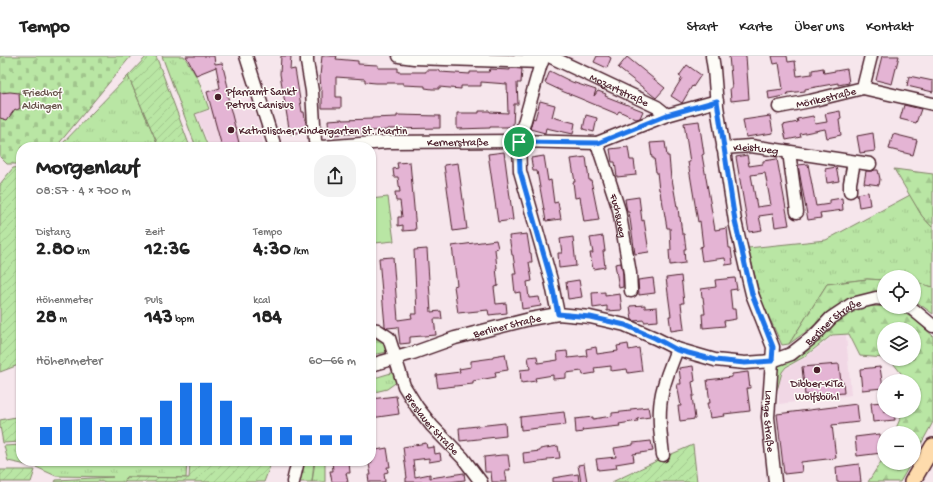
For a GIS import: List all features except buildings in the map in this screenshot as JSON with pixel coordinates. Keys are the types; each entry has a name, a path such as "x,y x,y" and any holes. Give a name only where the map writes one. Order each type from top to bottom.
{"main road":[{"path":"912,482 933,446"}],"street":[{"path":"246,56 273,142"},
{"name":"Kernerstraße","path":"307,56 312,91 315,142"},
{"path":"399,56 414,58 545,58 519,142 520,171 551,280 558,314"},
{"name":"Lange Straße","path":"712,56 723,148 735,221 752,294 773,347 768,417 775,482"},
{"name":"Mörikestraße","path":"779,107 864,88 871,56"},
{"name":"Mozartstraße","path":"545,58 657,108 667,115"},
{"path":"864,88 933,104"},
{"name":"Kernerstraße","path":"376,143 598,143 667,115 717,101"},
{"name":"Fuchsweg","path":"598,143 619,210 630,273 631,290"},
{"name":"Kleistweg","path":"723,148 751,146 870,164"},
{"name":"Kleistweg","path":"789,152 797,212"},
{"path":"850,191 854,162"},
{"name":"Berliner Straße","path":"376,364 455,338 530,319 558,314 590,317 625,325 655,338 677,350 715,360 745,363 772,361 791,354 814,336 831,318 852,304 877,298"},
{"path":"918,314 933,326"},
{"name":"Breslauer Straße","path":"376,330 389,338 404,386 417,407 481,482"},
{"path":"663,455 660,416 661,399 665,379 677,350"},
{"path":"293,482 297,466"}],"shaded area":[{"name":"Katholischer Kindergarten St. Martin","path":"252,99 263,142 208,142 196,114"},
{"name":"Dibber-KiTa Wolfsbühl","path":"846,335 851,395 779,404 779,387 782,372 805,358 833,336"}],"green space":[{"name":"Friedhof Aldingen","path":"0,56 131,56 60,142 16,142 16,164 7,164 0,157"},
{"path":"147,56 156,56 188,142 157,142 128,76"},
{"path":"162,56 184,56 198,79 209,109 195,114 206,142 194,142"},
{"path":"128,76 157,142 64,142"},
{"path":"13,168 16,168 16,366 0,372 0,184"},
{"path":"894,169 933,174 933,228 922,216"},
{"path":"910,195 922,216 933,228 933,287 921,284 921,270 877,270 877,280 867,279 827,284 789,344 782,345 761,300 748,248 826,240"},
{"path":"388,197 394,241 376,243 376,198"},
{"path":"867,279 877,280 877,293 851,299 789,344 827,284"},
{"path":"921,284 933,287 933,314 921,305"},
{"path":"877,306 877,314 906,314 917,322 877,322 877,357 860,356 849,334 832,335 804,357 786,367 782,372 776,391 776,371 780,364 835,321 855,308"},
{"path":"921,325 933,336 933,422 921,444 921,426 897,426 900,418 921,418 921,374 902,374 895,366 921,366"},
{"path":"376,339 383,340 388,352 376,354"},
{"path":"391,373 396,374 398,381 387,389 376,392 376,378"},
{"path":"16,417 16,442 3,443 0,420"},
{"path":"16,445 16,463 8,461 4,446"},
{"path":"693,445 697,482 612,482 667,456"},
{"path":"31,466 187,466 186,478 126,477 125,482 55,482 56,480 113,477 56,476"},
{"path":"190,466 270,466 264,482 125,482 126,477 189,478"},
{"path":"302,466 314,466 312,482 298,482"},
{"path":"314,466 325,466 325,482 312,482"},
{"path":"877,468 877,470 907,470 900,482 868,482"},
{"path":"0,470 35,470 31,482 0,482"}],"place":[{"name":"Pfarramt Sankt Petrus Canisius","path":"218,97"},
{"name":"Katholischer Kindergarten St. Martin","path":"231,130"},
{"name":"Dibber-KiTa Wolfsbühl","path":"817,370"}],"route":[{"path":"717,101 735,221 752,294 773,347 772,361 745,363 715,360 677,350 655,338 625,325 590,317 558,314 551,280 520,171 519,142 598,143 667,115 717,101"}]}
